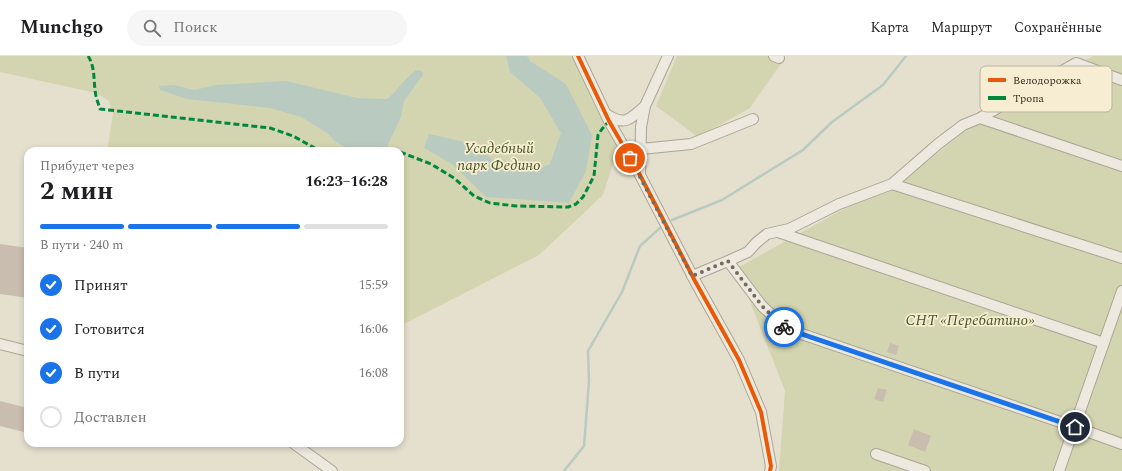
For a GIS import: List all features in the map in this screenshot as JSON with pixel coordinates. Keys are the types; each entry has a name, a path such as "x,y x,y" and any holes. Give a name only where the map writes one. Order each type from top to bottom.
{"street":[{"path":"578,56 606,114 640,175 692,276 739,360 761,412 771,466 770,471"},
{"path":"640,175 641,127 646,106 668,56"},
{"path":"1071,66 1076,63 1084,66"},
{"path":"1112,76 1122,80"},
{"path":"606,114 615,120 623,121 632,118 646,106"},
{"path":"692,276 748,252 767,234 789,229 839,204 892,184 938,144 963,125 990,112"},
{"path":"980,118 1122,166"},
{"path":"640,148 691,144 753,119"},
{"path":"892,184 1122,258"},
{"path":"778,232 1104,343"},
{"path":"728,261 762,306 787,329 1122,444"},
{"path":"1059,471 1122,291"},
{"path":"0,344 24,349"},
{"path":"298,447 332,471"},
{"path":"876,454 926,471"}],"green space":[{"name":"Усадебный парк Федино","path":"0,56 573,56 618,148 603,195 539,255 404,324 404,147 108,147 113,114 109,101 96,93 0,72"},
{"path":"677,56 783,56 782,62 750,108 698,137 656,106"},
{"name":"СНТ «Перебатино»","path":"1093,56 1122,56 1122,471 779,471 785,391 737,268 847,207 893,190 962,133 996,112 1112,112 1112,66 1076,66"}],"shaded area":[{"path":"506,56 527,56 530,61 566,84 592,135 586,171 569,203 486,197 452,164 424,148 429,134 474,144 494,161 532,172 550,164 561,133 540,98 510,72"},
{"path":"416,70 422,71 423,75 404,101 401,117 387,147 344,147 336,142 327,133 301,117 270,108 187,99 160,90 159,86 174,85 194,90 216,85 286,81 357,98 387,99"}],"building":[{"path":"0,244 24,247 24,297 0,294"},
{"path":"890,343 899,346 896,355 887,352"},
{"path":"878,388 887,390 883,402 874,399"},
{"path":"0,401 24,407 24,432 0,426"},
{"path":"914,429 931,436 925,452 908,445"}],"waterway":[{"path":"672,220 722,200 803,150 832,122 883,85 906,56"},
{"path":"564,471 584,446 589,381 588,351 622,292 640,246 660,228"}],"marked path":[{"path":"88,56 92,65 95,91 100,109 270,128 293,136 313,147"},
{"path":"404,154 431,164 454,178 474,196 490,203 516,206 568,207 576,204 583,197 594,176 598,135 609,121"}],"cycle path":[{"path":"578,56 609,121 640,175 695,281 739,360 761,412 771,466 770,471"}],"way so far":[{"path":"630,158 692,276 728,261 762,306 784,327"}],"route":[{"path":"784,327 1075,427"}]}
